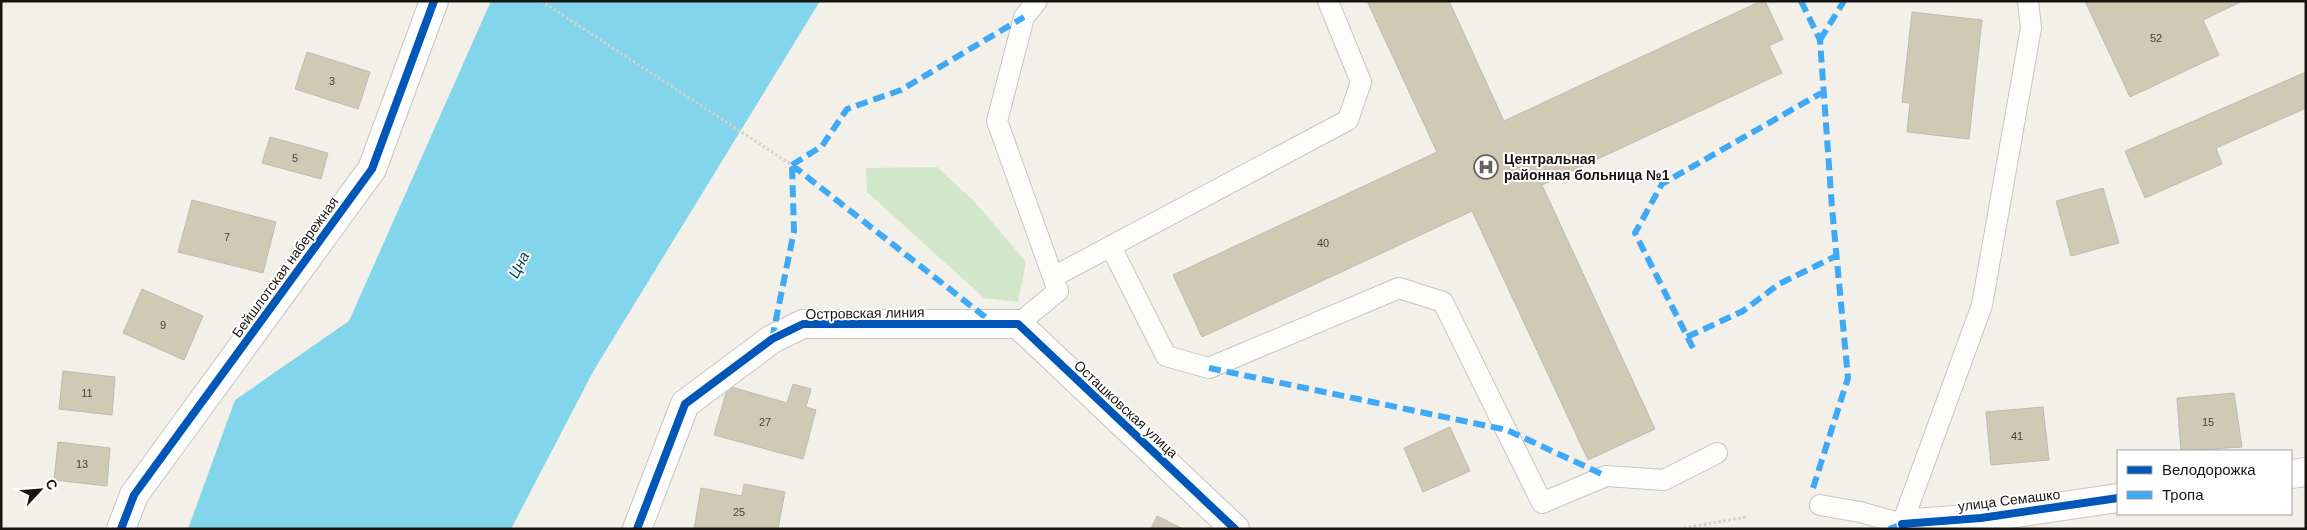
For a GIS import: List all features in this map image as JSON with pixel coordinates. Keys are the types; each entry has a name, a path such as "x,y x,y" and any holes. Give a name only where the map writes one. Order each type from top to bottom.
{"street":[{"name":"Бейшлотская набережная","path":"121,529 134,496 372,169 434,1"},
{"name":"Островская линия","path":"637,529 685,404 772,339 803,324 1006,324"},
{"name":"Осташковская улица","path":"1006,324 1235,529"},
{"path":"2292,474 2306,472"},
{"name":"улица Семашко","path":"1903,527 1981,518 2117,498"}],"lane":[{"path":"1006,324 1058,291 997,121 1024,17 1037,1"},
{"path":"1053,277 1348,120 1361,82 1328,1"},
{"path":"1820,505 1860,512 1903,527 1982,306 2032,28 2028,1"},
{"path":"1111,246 1166,356 1209,368 1399,288 1443,302 1542,503 1606,476 1664,480 1717,453"}],"path":[{"path":"541,1 792,165"},
{"path":"1679,529 1746,518"}],"green space":[{"path":"937,167 974,201 1026,262 1018,302 984,298 867,192 866,168"}],"water":[{"name":"Цна","path":"491,1 820,1 594,370 511,529 188,529 235,400 349,321"}],"building":[{"path":"1367,1 1449,1 1504,121 1761,1 1765,1 1783,39 1769,46 1782,73 1542,185 1655,429 1588,460 1472,211 1202,337 1173,275 1437,152"},
{"path":"2085,1 2243,1 2203,20 2219,55 2130,97"},
{"path":"1912,12 1982,20 1969,139 1907,132 1910,103 1902,102"},
{"path":"307,52 370,72 358,109 295,89"},
{"path":"2306,72 2306,108 2216,148 2222,164 2145,198 2125,151"},
{"path":"270,137 328,153 321,179 262,163"},
{"path":"2103,188 2119,243 2071,256 2056,201"},
{"path":"192,200 276,222 263,273 178,252"},
{"path":"142,289 203,316 184,360 123,333"},
{"path":"63,371 115,377 112,415 59,409"},
{"path":"793,384 811,389 806,407 816,410 803,459 714,435 728,386 787,403"},
{"path":"2234,393 2242,447 2181,450 2177,398"},
{"path":"2043,407 2049,460 1991,465 1986,412"},
{"path":"1450,427 1470,471 1423,492 1404,448"},
{"path":"58,442 110,448 107,486 54,480"},
{"path":"744,484 785,492 778,529 694,529 701,488 742,496"},
{"path":"1157,516 1183,529 1151,529"}],"marked path":[{"path":"1801,1 1820,40 1832,208 1848,378 1813,488"},
{"path":"1820,40 1844,1"},
{"path":"792,165 822,146 847,109 901,90 1024,17"},
{"path":"1693,348 1635,233 1662,184 1823,92"},
{"path":"792,165 994,324"},
{"path":"772,339 794,231 792,165"},
{"path":"1687,337 1743,311 1779,284 1836,256"},
{"path":"1209,368 1507,430 1606,476"},
{"path":"1889,529 1902,524"}],"cycle path":[{"path":"121,529 134,495 372,169 434,1"},
{"path":"637,529 685,404 772,339 803,324 1018,324 1235,529"},
{"path":"1904,529 1902,524 1981,518 2117,498"}],"place":[{"name":"Центральная районная больница №1","path":"1486,167"}]}
